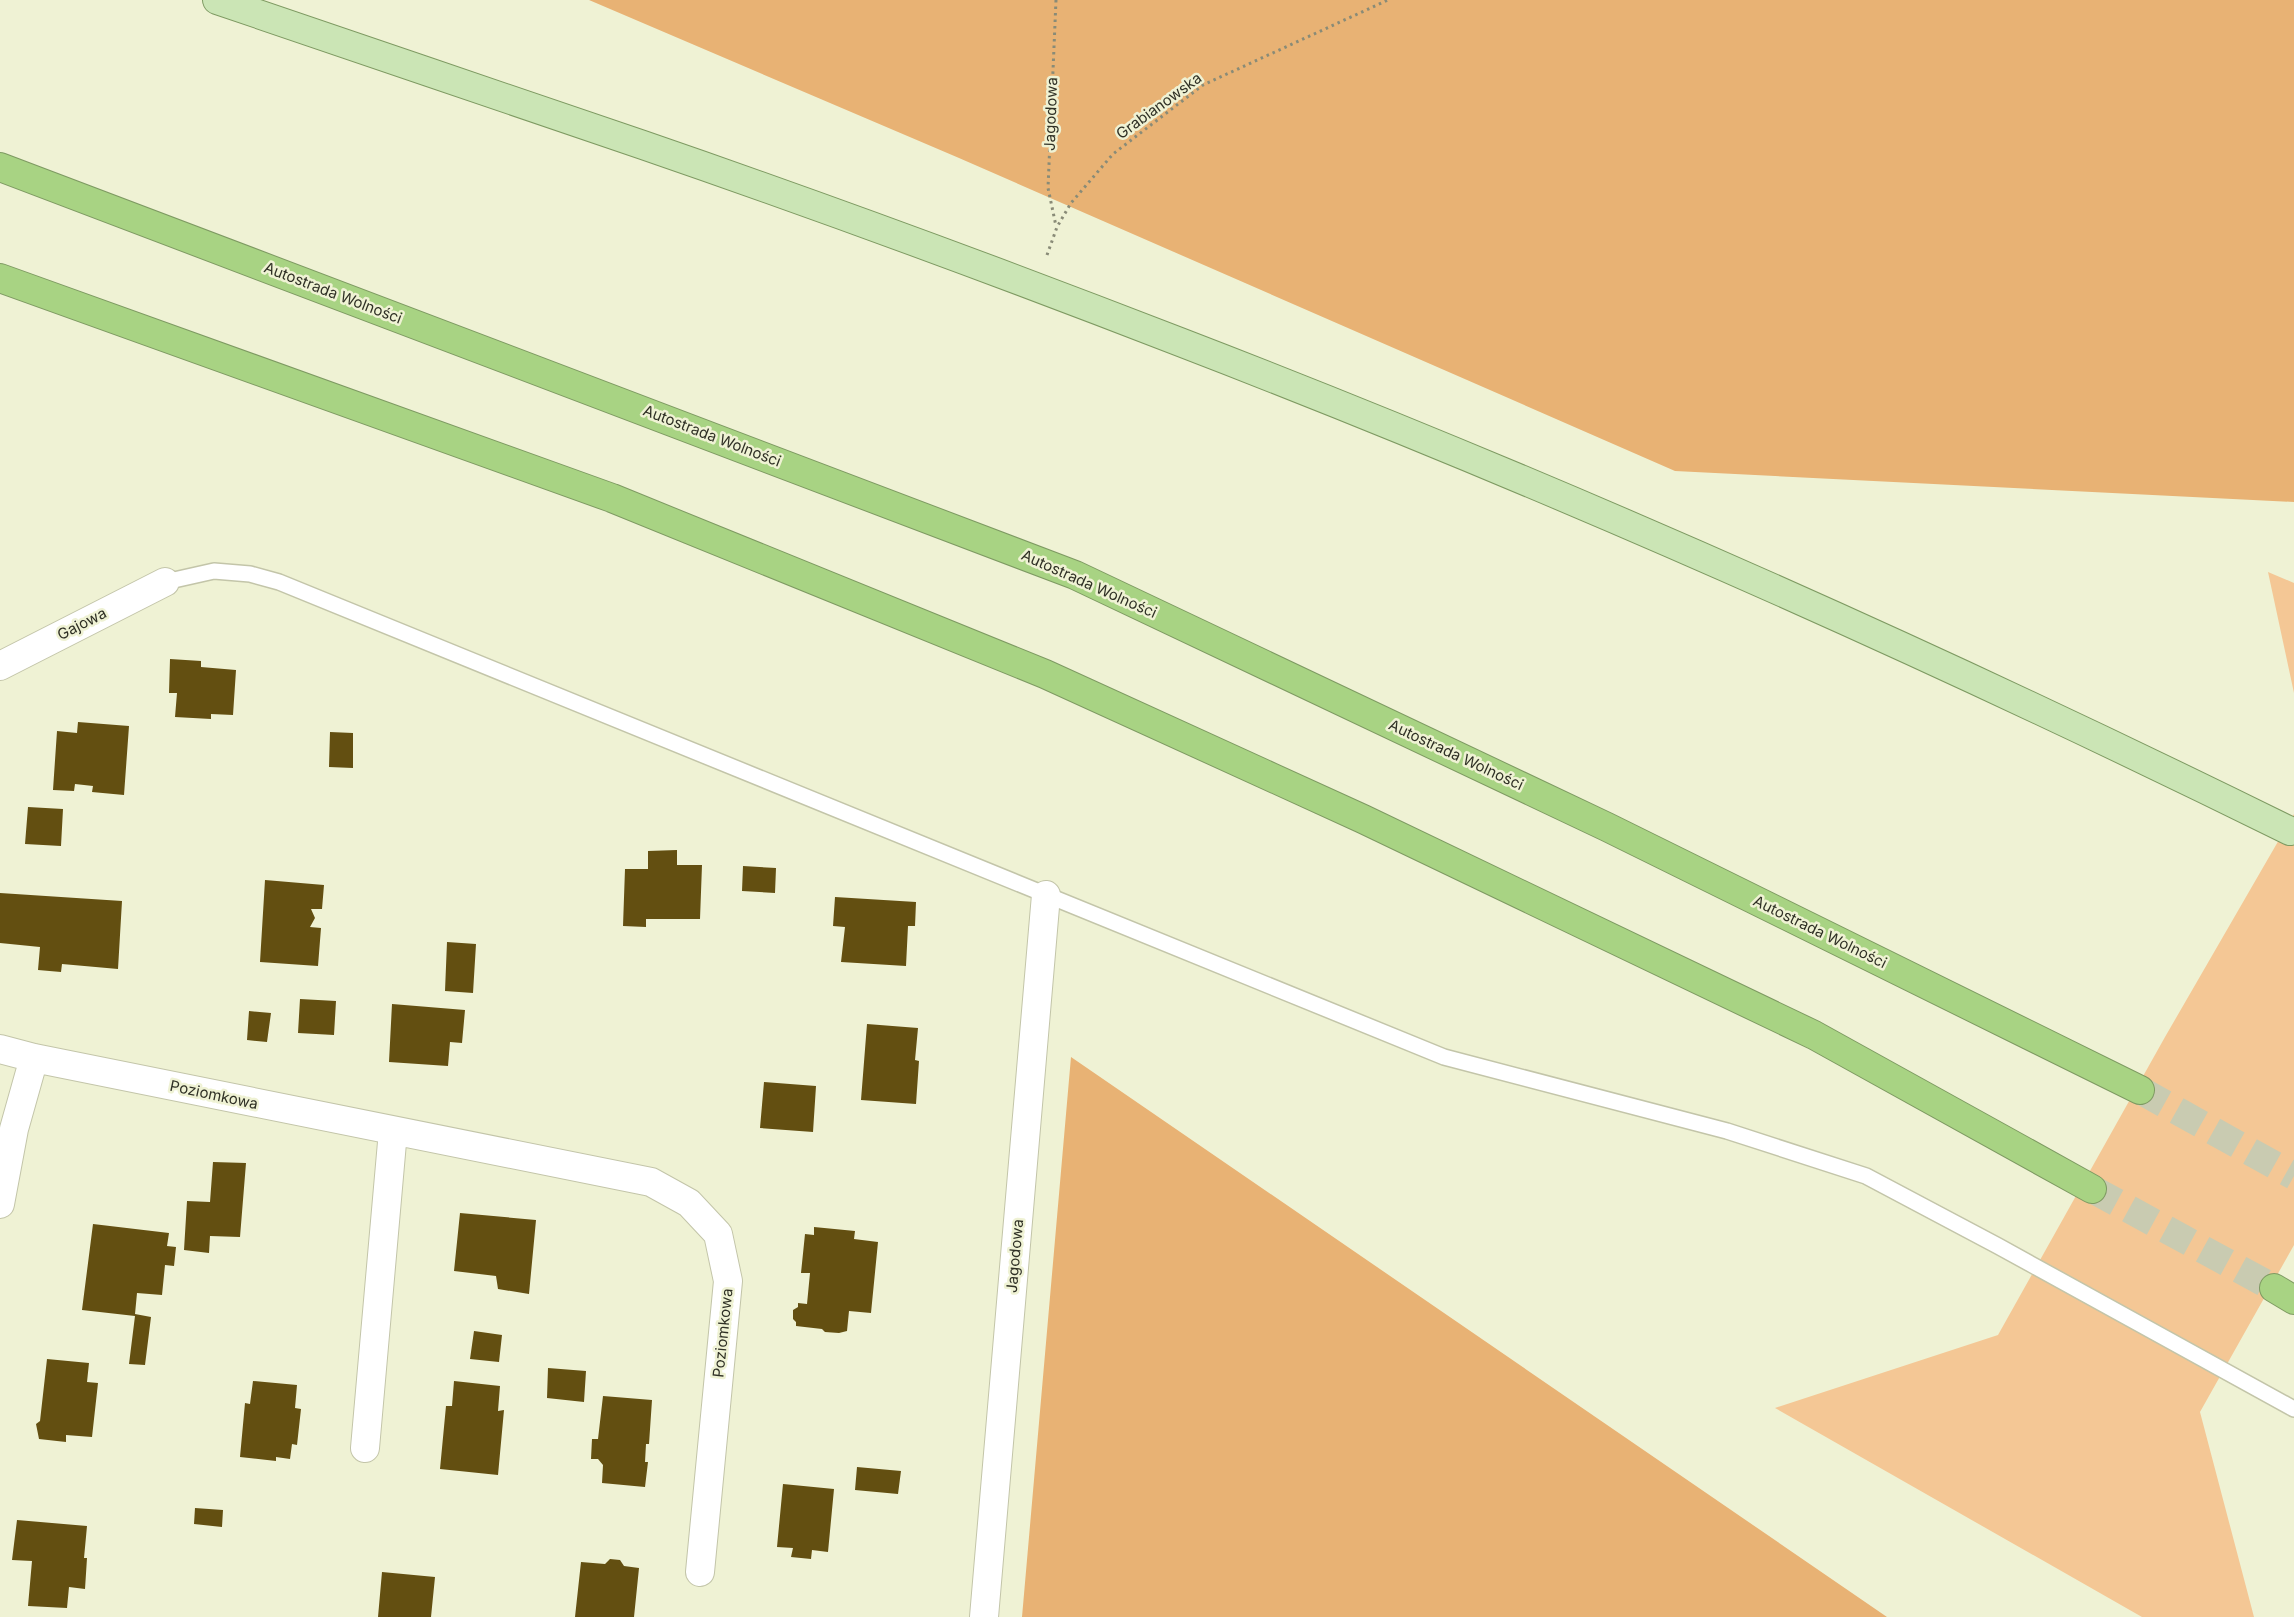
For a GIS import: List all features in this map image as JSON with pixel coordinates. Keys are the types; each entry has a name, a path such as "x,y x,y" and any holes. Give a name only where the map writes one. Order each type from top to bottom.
{"highway":[{"name":"Autostrada Wolności","path":"0,167 1075,575 1607,827 2140,1090"},
{"path":"0,278 612,498 1045,674 1363,818 1814,1035 2092,1189"}],"main road":[{"path":"217,0 647,146 1035,287 1334,402 1582,506 1997,691 2290,831"}],"street":[{"name":"Gajowa","path":"0,666 164,582"},
{"name":"Jagodowa","path":"984,1617 1046,895"},
{"name":"Poziomkowa","path":"0,1049 34,1058 393,1132 651,1182 689,1203 718,1234 728,1281 700,1572"},
{"path":"0,1204 14,1129 34,1058"},
{"path":"365,1448 393,1132"}],"lane":[{"path":"164,582 214,571 250,574 279,582 1444,1057 1727,1131 1866,1176 1998,1246 2294,1409"}],"path":[{"name":"Jagodowa","path":"1056,0 1048,188 1057,227"},
{"name":"Grabianowska","path":"1035,287 1057,227 1071,203 1113,154 1203,85 1388,0"}],"shaded area":[{"path":"589,0 2294,0 2294,502 1675,471 959,158"},
{"path":"2268,572 2294,583 2294,693"},
{"path":"2294,814 2294,1245 2200,1412 2254,1617 2142,1617 1775,1408 1998,1335 2165,1037"},
{"path":"1071,1057 1887,1617 1022,1617"}],"building":[{"path":"170,659 201,661 201,667 236,670 233,715 211,714 211,719 175,717 177,693 169,693"},
{"path":"78,722 129,726 124,795 92,792 93,786 75,784 74,791 53,790 57,731 77,733"},
{"path":"330,732 353,733 353,768 329,767"},
{"path":"28,807 63,809 61,846 25,844"},
{"path":"677,850 677,865 702,865 700,919 646,919 646,927 623,926 625,869 648,869 648,851"},
{"path":"743,866 776,868 775,893 742,891"},
{"path":"265,880 324,885 322,909 311,909 315,918 310,927 321,928 318,966 260,962"},
{"path":"0,893 122,901 118,969 62,964 61,972 38,970 40,947 0,943"},
{"path":"835,897 916,902 915,926 908,926 906,966 841,962 845,927 833,926"},
{"path":"447,942 476,944 473,993 445,991"},
{"path":"300,999 336,1001 334,1035 298,1033"},
{"path":"392,1004 465,1010 462,1043 450,1042 448,1066 389,1062"},
{"path":"249,1011 271,1013 267,1042 247,1040"},
{"path":"867,1024 918,1028 915,1060 919,1061 916,1104 861,1100"},
{"path":"764,1082 816,1086 813,1132 760,1128"},
{"path":"213,1162 246,1163 240,1237 210,1236 209,1253 184,1250 187,1201 210,1202"},
{"path":"460,1213 536,1220 529,1294 498,1289 496,1276 454,1271"},
{"path":"93,1224 169,1233 167,1246 176,1247 174,1266 165,1265 162,1295 137,1293 135,1314 151,1317 145,1365 129,1364 135,1316 82,1310"},
{"path":"814,1227 855,1231 854,1239 878,1242 871,1313 849,1311 847,1331 839,1333 825,1332 822,1329 796,1326 796,1322 793,1319 793,1310 798,1307 798,1303 807,1304 810,1273 801,1273 805,1234 814,1235"},
{"path":"474,1331 502,1335 499,1362 470,1359"},
{"path":"47,1359 89,1363 87,1382 98,1383 92,1437 66,1435 66,1442 39,1439 36,1424 40,1421"},
{"path":"548,1368 586,1371 584,1402 547,1398"},
{"path":"253,1381 297,1385 295,1408 301,1409 297,1445 292,1444 290,1459 276,1457 276,1461 240,1457 245,1403 250,1404"},
{"path":"454,1381 500,1386 498,1411 504,1410 498,1475 440,1469 446,1406 452,1406"},
{"path":"603,1396 652,1400 649,1444 646,1444 645,1462 648,1462 645,1487 602,1483 603,1465 598,1459 591,1459 592,1439 598,1439"},
{"path":"857,1467 901,1471 898,1494 855,1490"},
{"path":"783,1484 834,1489 828,1552 812,1550 811,1559 791,1557 793,1548 777,1547"},
{"path":"195,1508 223,1510 222,1527 194,1524"},
{"path":"17,1520 87,1526 84,1558 87,1558 85,1589 69,1587 67,1608 28,1606 32,1561 12,1560"},
{"path":"610,1559 620,1560 624,1566 639,1568 634,1617 575,1617 581,1562 605,1564"},
{"path":"382,1572 435,1577 431,1617 378,1617"}],"tunnel":[{"path":"2140,1090 2294,1176"},
{"path":"2092,1189 2274,1288"}]}
